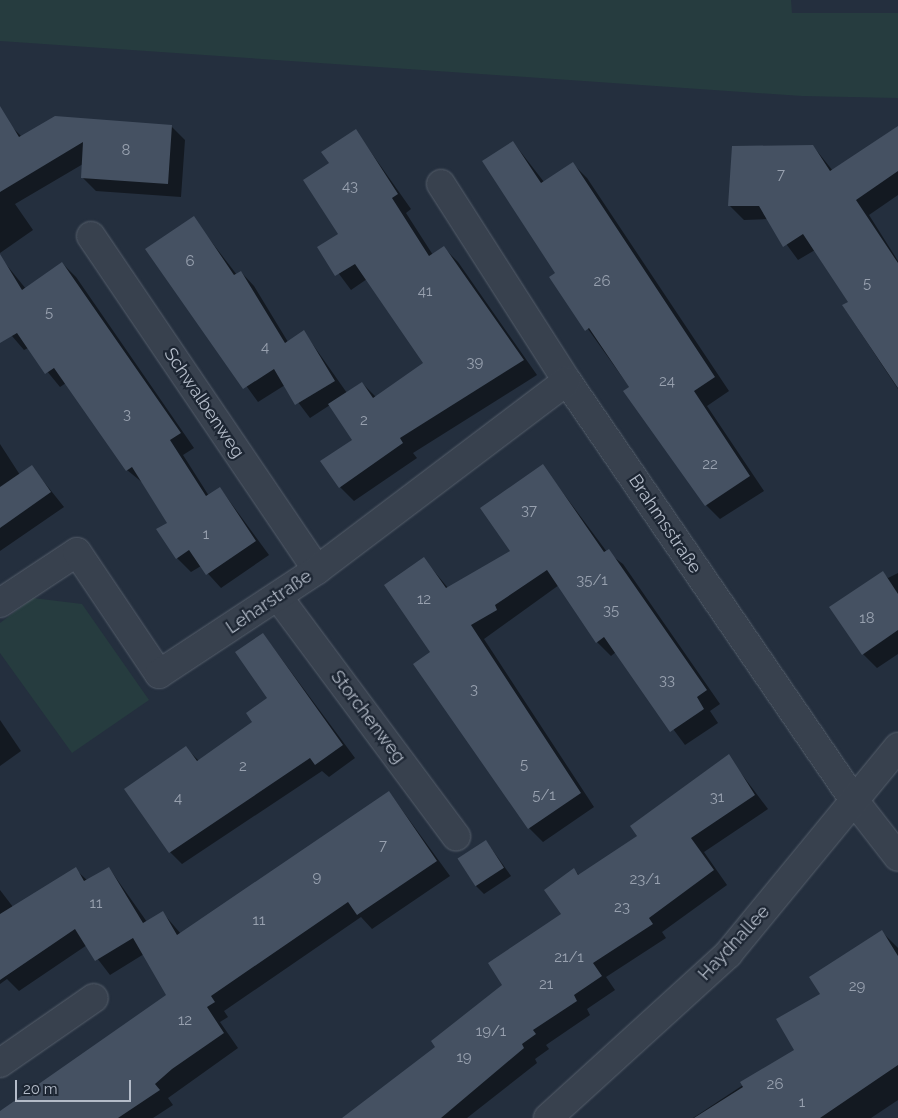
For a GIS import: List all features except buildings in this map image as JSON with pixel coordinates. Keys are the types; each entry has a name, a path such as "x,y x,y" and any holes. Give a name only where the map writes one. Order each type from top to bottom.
{"street":[{"name":"Brahmsstraße","path":"441,184 567,381 856,803 898,857"},
{"name":"Schwalbenweg","path":"91,236 317,570"},
{"name":"Leharstraße","path":"0,603 77,552 159,674 279,598 567,381"},
{"name":"Storchenweg","path":"279,598 456,836"},
{"name":"Haydnallee","path":"561,1114 728,954 856,803 898,747"},
{"path":"0,1063 94,998"}],"green space":[{"path":"0,0 791,0 792,13 898,13 898,98 802,96 0,41"},
{"path":"33,598 82,604 149,700 72,753 0,653 0,623"}]}
